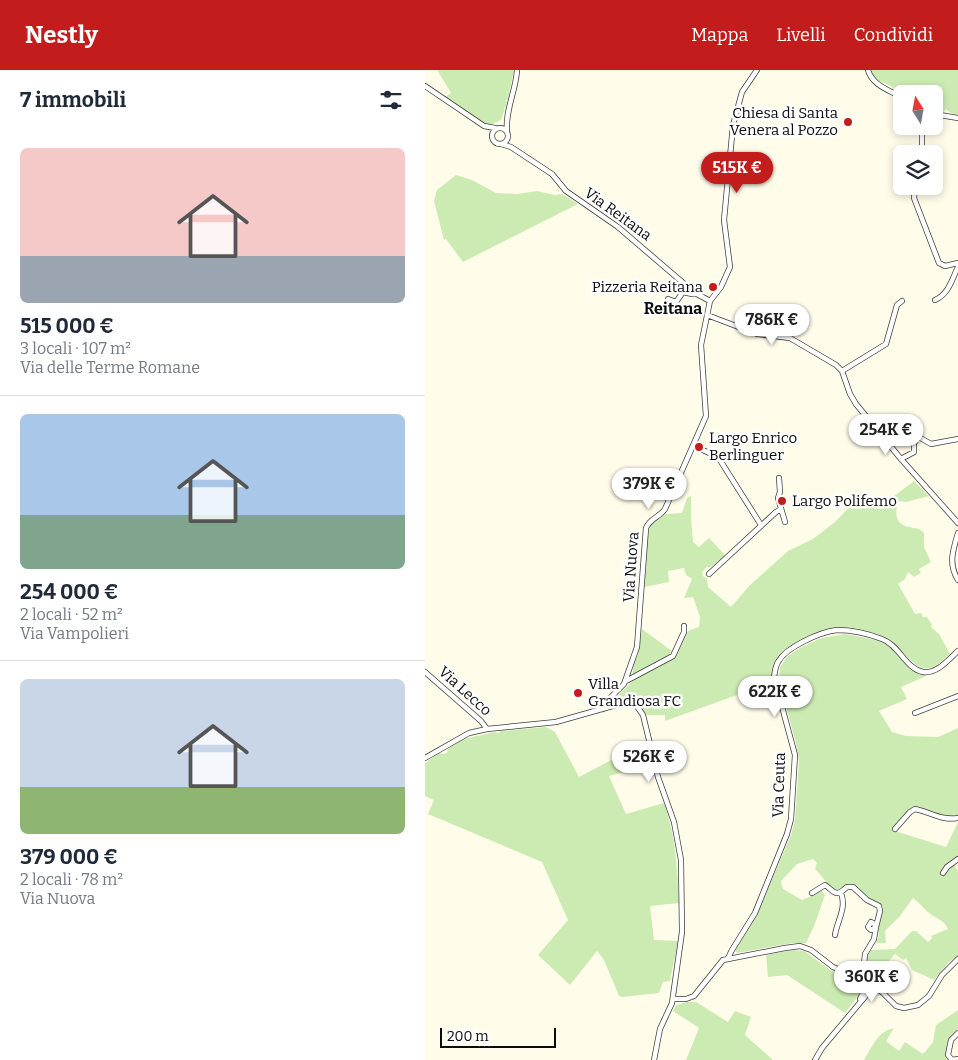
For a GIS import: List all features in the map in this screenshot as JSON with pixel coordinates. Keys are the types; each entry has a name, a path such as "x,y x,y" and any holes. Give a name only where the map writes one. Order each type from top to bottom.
{"street":[{"path":"491,137 492,132 503,121 507,113 515,88 517,70"},
{"path":"710,301 721,287 730,267 725,220 733,125 742,92 757,70"},
{"path":"868,70 876,83 893,93"},
{"path":"425,86 484,126 491,129 502,128 507,134 511,147"},
{"path":"484,126 494,142 501,144 505,142 507,113"},
{"path":"943,116 958,118"},
{"name":"Via Reitana","path":"501,144 511,147 553,174 566,191 618,227 695,293 710,301"},
{"path":"914,195 939,263 945,266 958,265 946,293 935,300"},
{"path":"668,299 676,302 683,292 695,293"},
{"name":"Via Nuova","path":"603,709 626,680 637,647 646,528 650,521 663,513 707,413 701,354 702,336 710,301"},
{"path":"843,371 886,344 897,304 902,301"},
{"path":"707,315 757,334 790,338 836,365 843,371 856,404 901,459 958,523"},
{"path":"901,459 914,452 917,436 931,444 958,439"},
{"path":"694,446 718,457 761,525"},
{"path":"779,478 780,492 778,498 785,522"},
{"path":"709,574 761,525 781,509"},
{"path":"958,533 956,546 952,554 952,563 958,580"},
{"path":"626,680 673,656 685,632 684,626"},
{"name":"Via Ceuta","path":"728,958 755,913 787,834 791,819 795,755 775,677 776,667 781,657 790,649 818,635 837,630 874,636 886,641 913,668 922,672 938,669 958,651"},
{"name":"Via Lecco","path":"425,672 487,729"},
{"path":"915,713 958,696"},
{"path":"425,758 460,737 477,731 556,722 628,703 638,708 645,723 658,777 674,822 681,860 683,924 673,999 660,1029 653,1060"},
{"path":"476,717 478,721 477,731"},
{"path":"895,829 910,812 915,810 938,818 958,818"},
{"path":"943,873 947,867 958,859"},
{"path":"812,893 825,885 835,893 841,893 847,888 853,888 867,900 879,906 879,914 874,925 875,935 863,962 863,993"},
{"path":"835,935 844,900 841,893"},
{"path":"870,944 871,935 868,924 874,925"},
{"path":"673,999 686,999 694,996 699,992 718,964 728,958 800,946 811,950 833,967 872,985 883,992 896,1006 904,1008 918,1005 929,996 942,974 958,959"},
{"path":"855,1007 865,986 872,985"},
{"path":"815,1060 822,1048 872,985"},
{"path":"958,1033 951,1040 949,1055 952,1060 958,1058"}],"green space":[{"path":"437,70 514,70 501,120 488,126 445,97 451,93"},
{"path":"870,70 958,70 958,115 946,109 943,112 943,85 893,85 893,88 875,79"},
{"path":"456,175 472,180 496,193 517,194 537,191 555,195 562,194 578,204 463,262 446,239 444,240 434,201 437,190"},
{"path":"914,481 929,496 906,502 899,501 896,514 901,524 918,529 924,533 924,547 931,562 919,569 921,573 914,577 908,572 905,579 898,584 915,614 921,613 923,617 927,617 932,625 931,627 939,634 950,654 938,664 932,668 919,667 894,643 883,636 861,629 837,627 815,633 784,650 775,662 773,669 772,678 776,698 751,706 748,691 665,721 665,715 647,715 638,705 631,701 609,704 636,678 675,657 688,631 699,627 700,617 693,597 684,598 692,579 686,575 684,568 668,571 669,582 644,587 647,540 650,526 665,514 682,513 687,498 691,496 693,542 699,547 709,538 725,555 711,567 707,567 702,572 703,576 707,579 708,587 731,607 750,585 788,551 813,539 835,522 858,498 878,508"},
{"path":"642,629 672,651 667,658 632,676 634,662 638,655"},
{"path":"845,634 872,639 887,645 913,670 926,676 901,687 907,699 879,711 892,732 906,736 938,737 958,728 958,815 946,817 914,807 910,809 892,830 946,847 958,822 958,857 945,867 941,877 943,877 944,871 953,863 958,871 958,956 949,962 934,980 912,970 906,958 903,960 895,954 887,963 866,959 871,950 895,949 912,931 916,931 928,942 932,938 931,936 948,929 940,920 929,913 913,898 900,916 885,931 886,943 876,943 879,936 878,926 883,906 867,897 852,885 847,885 838,890 834,889 815,869 817,863 813,859 797,864 781,881 783,889 802,900 821,890 825,895 806,943 793,943 737,953 735,951 758,913 791,835 795,820 799,761 796,743 779,682 780,667 787,657 798,649 821,638"},
{"path":"546,727 555,732 579,777 617,757 623,772 609,776 626,814 664,803 677,864 679,903 650,906 654,940 678,941 670,981 663,982 659,993 619,996 604,960 597,951 570,985 538,955 568,920 542,862 428,814 434,800 425,796 425,763 439,753 447,753 448,749 463,739 501,731"},
{"path":"793,950 804,951 830,970 858,984 859,995 845,1013 787,975 768,977 766,955"},
{"path":"696,1002 728,1022 735,1011 751,1017 745,1035 773,1060 686,1060 699,1028 673,1011 676,1005"},
{"path":"958,1010 958,1028 949,1041 947,1060 864,1060 879,1036 894,1028 886,1041 899,1051 905,1042 923,1054 933,1042 936,1025"}],"place":[{"name":"Chiesa di Santa Venera al Pozzo","path":"848,122"},
{"name":"Pizzeria Reitana","path":"713,287"},
{"name":"Largo Enrico Berlinguer","path":"699,447"},
{"name":"Largo Polifemo","path":"782,501"},
{"name":"Villa Grandiosa FC","path":"578,693"}],"district":[{"name":"Reitana","path":"673,308"}]}
